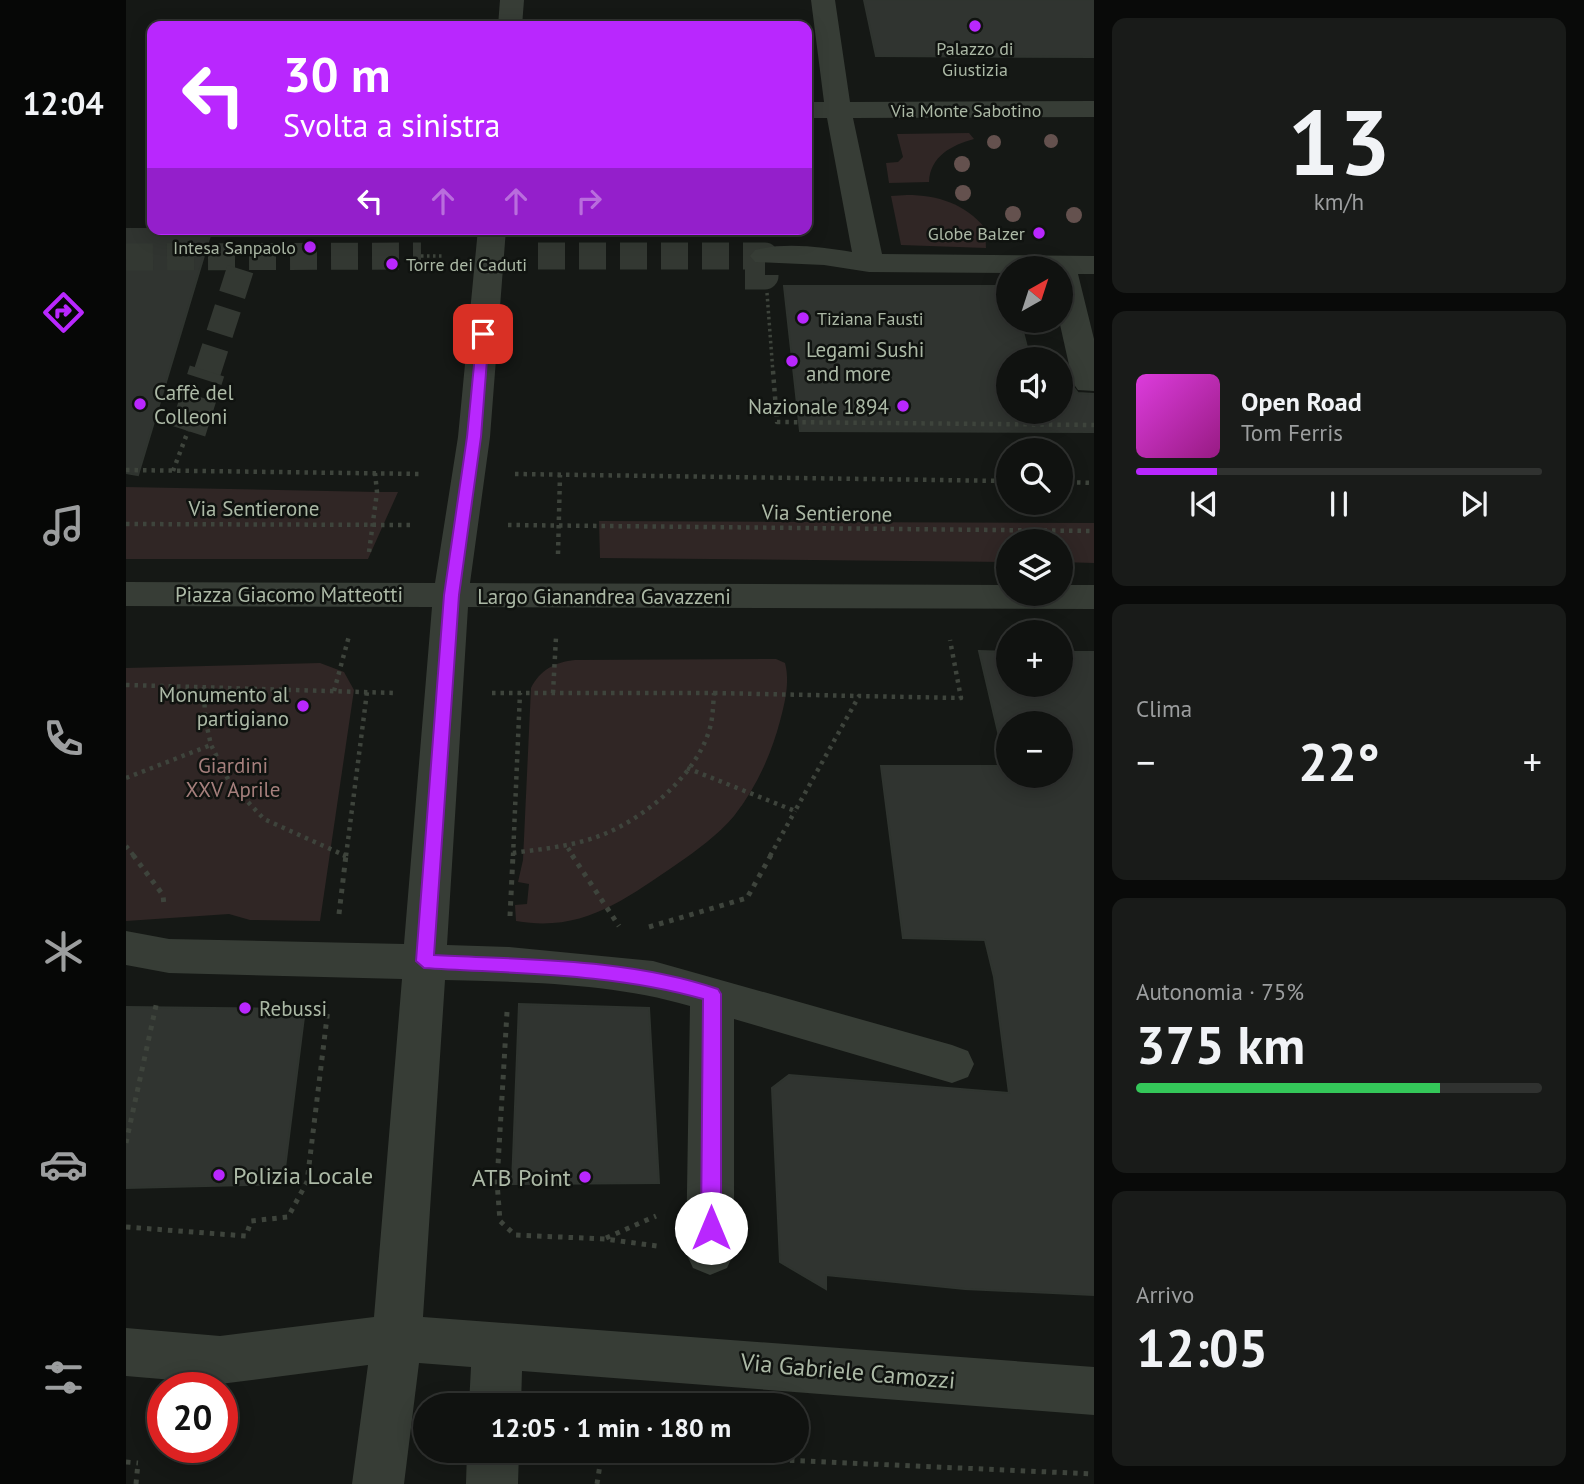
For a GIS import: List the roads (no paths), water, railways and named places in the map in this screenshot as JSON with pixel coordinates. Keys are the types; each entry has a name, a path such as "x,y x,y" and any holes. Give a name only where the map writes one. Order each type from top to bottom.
{"street":[{"path":"510,21 512,0"},
{"path":"823,0 839,110 869,263"},
{"name":"Via Monte Sabotino","path":"812,110 1094,110"},
{"path":"451,595 469,474 491,235"},
{"path":"765,256 824,256 869,263 996,264"},
{"path":"1073,264 1094,265"},
{"path":"1073,315 1089,383"},
{"name":"Piazza Giacomo Matteotti","path":"126,594 451,595"},
{"name":"Largo Gianandrea Gavazzeni","path":"378,1484 397,1338 451,595 1094,597"},
{"path":"126,948 169,956 524,965 653,978 952,1064"},
{"path":"710,1254 712,994"},
{"name":"Via Gabriele Camozzi","path":"126,1352 220,1360 397,1338 1094,1391"},
{"path":"495,1393 497,1346"},
{"path":"492,1484 493,1463"}],"tunnel":[{"path":"126,257 421,256"},
{"path":"538,256 765,256 765,276 745,276"},
{"path":"207,373 244,258"},
{"path":"188,431 207,371"}],"place":[{"name":"Palazzo di Giustizia","path":"975,26"},
{"name":"Globe Balzer","path":"1039,233"},
{"name":"Intesa Sanpaolo","path":"310,247"},
{"name":"Torre dei Caduti","path":"392,264"},
{"name":"Tiziana Fausti","path":"803,318"},
{"name":"Legami Sushi and more","path":"792,361"},
{"name":"Caffè del Colleoni","path":"140,404"},
{"name":"Nazionale 1894","path":"903,406"},
{"name":"Monumento al partigiano","path":"303,706"},
{"name":"Rebussi","path":"245,1008"},
{"name":"Polizia Locale","path":"219,1175"},
{"name":"ATB Point","path":"585,1177"}],"park label":[{"name":"Giardini XXV Aprile","path":"233,777"}]}
